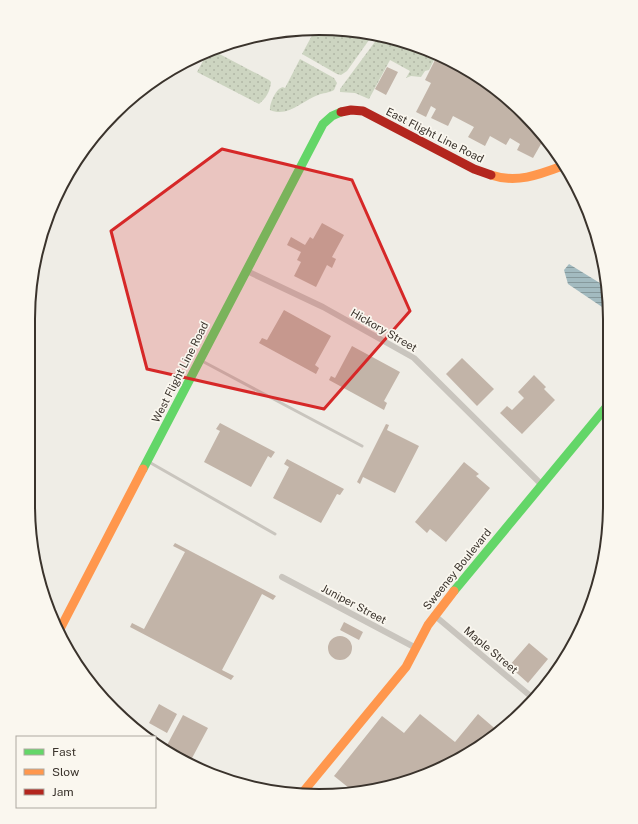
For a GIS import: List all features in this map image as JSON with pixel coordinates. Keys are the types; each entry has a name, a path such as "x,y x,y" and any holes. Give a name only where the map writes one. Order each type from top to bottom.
{"street":[{"name":"East Flight Line Road","path":"322,124 340,112 351,110 363,112 474,169 489,175 507,179 530,176 559,167"},
{"name":"West Flight Line Road","path":"62,626 322,124"},
{"name":"Hickory Street","path":"246,271 323,307 414,358 542,485"},
{"name":"Sweeney Boulevard","path":"306,788 400,674 434,615 603,411"},
{"name":"Juniper Street","path":"282,578 416,648"},
{"name":"Maple Street","path":"434,615 530,695"}],"lane":[{"path":"200,360 362,446"},
{"path":"148,462 275,534"}],"highlighted area":[{"path":"222,149 352,180 410,311 324,409 147,369 111,231"}],"green space":[{"path":"312,35 356,37 370,39 347,71 341,75 302,54"},
{"path":"376,41 410,50 434,60 429,70 425,71 421,77 411,76 406,78 410,71 390,60 369,99 355,93 340,92 340,89"},
{"path":"219,54 269,80 271,82 269,92 259,104 197,72 204,60"},
{"path":"300,59 334,78 337,83 334,90 312,97 283,112 270,110 271,102 276,93 279,89 283,87 285,88"}],"water":[{"path":"569,264 601,284 602,307 568,284 564,270"}],"building":[{"path":"435,60 445,64 477,83 506,105 520,118 543,145 541,144 533,158 517,150 520,144 510,138 506,145 490,136 485,146 468,137 474,127 453,116 448,126 431,118 436,109 431,106 426,117 416,112 431,83 425,80"},
{"path":"387,67 398,72 386,95 375,89"},
{"path":"322,223 344,235 332,257 336,259 332,268 327,265 316,287 294,276 301,262 297,260 301,252 287,245 291,237 305,245 310,237 313,239"},
{"path":"284,310 331,336 315,365 319,368 316,374 259,343 262,338 267,340"},
{"path":"352,346 400,372 384,401 387,403 384,410 329,380 331,376 335,378"},
{"path":"462,358 494,389 477,406 446,374"},
{"path":"534,375 546,387 544,389 555,400 522,434 500,413 507,406 512,410 524,398 518,392"},
{"path":"220,423 275,452 271,458 268,456 251,487 204,462 220,431 216,429"},
{"path":"386,424 389,425 387,430 419,446 395,493 363,477 360,484 357,482"},
{"path":"287,459 344,489 340,495 337,494 321,523 273,498 289,467 284,464"},
{"path":"464,462 479,474 476,476 490,488 446,542 430,529 427,533 415,522"},
{"path":"175,543 276,596 273,600 262,594 222,670 234,676 231,680 130,627 132,623 144,629 185,552 173,546"},
{"path":"344,622 363,632 359,640 340,630"},
{"path":"340,636 348,640 352,648 348,656 340,660 332,656 328,648 332,640"},
{"path":"529,643 548,659 528,683 509,666"},
{"path":"159,704 177,714 167,733 149,723"},
{"path":"420,714 455,742 478,714 494,728 477,741 445,760 410,774 374,784 348,787 334,776 382,716 404,733"},
{"path":"183,715 208,728 191,759 167,745"}],"traffic: fast":[{"path":"143,469 323,124 332,116 341,112"},
{"path":"454,591 603,411"}],"traffic: slow":[{"path":"491,175 501,178 529,177 559,167"},
{"path":"62,626 143,469"},
{"path":"306,788 406,667 428,625 454,591"}],"traffic: jam":[{"path":"341,112 351,110 363,111 474,169 491,175"}]}
